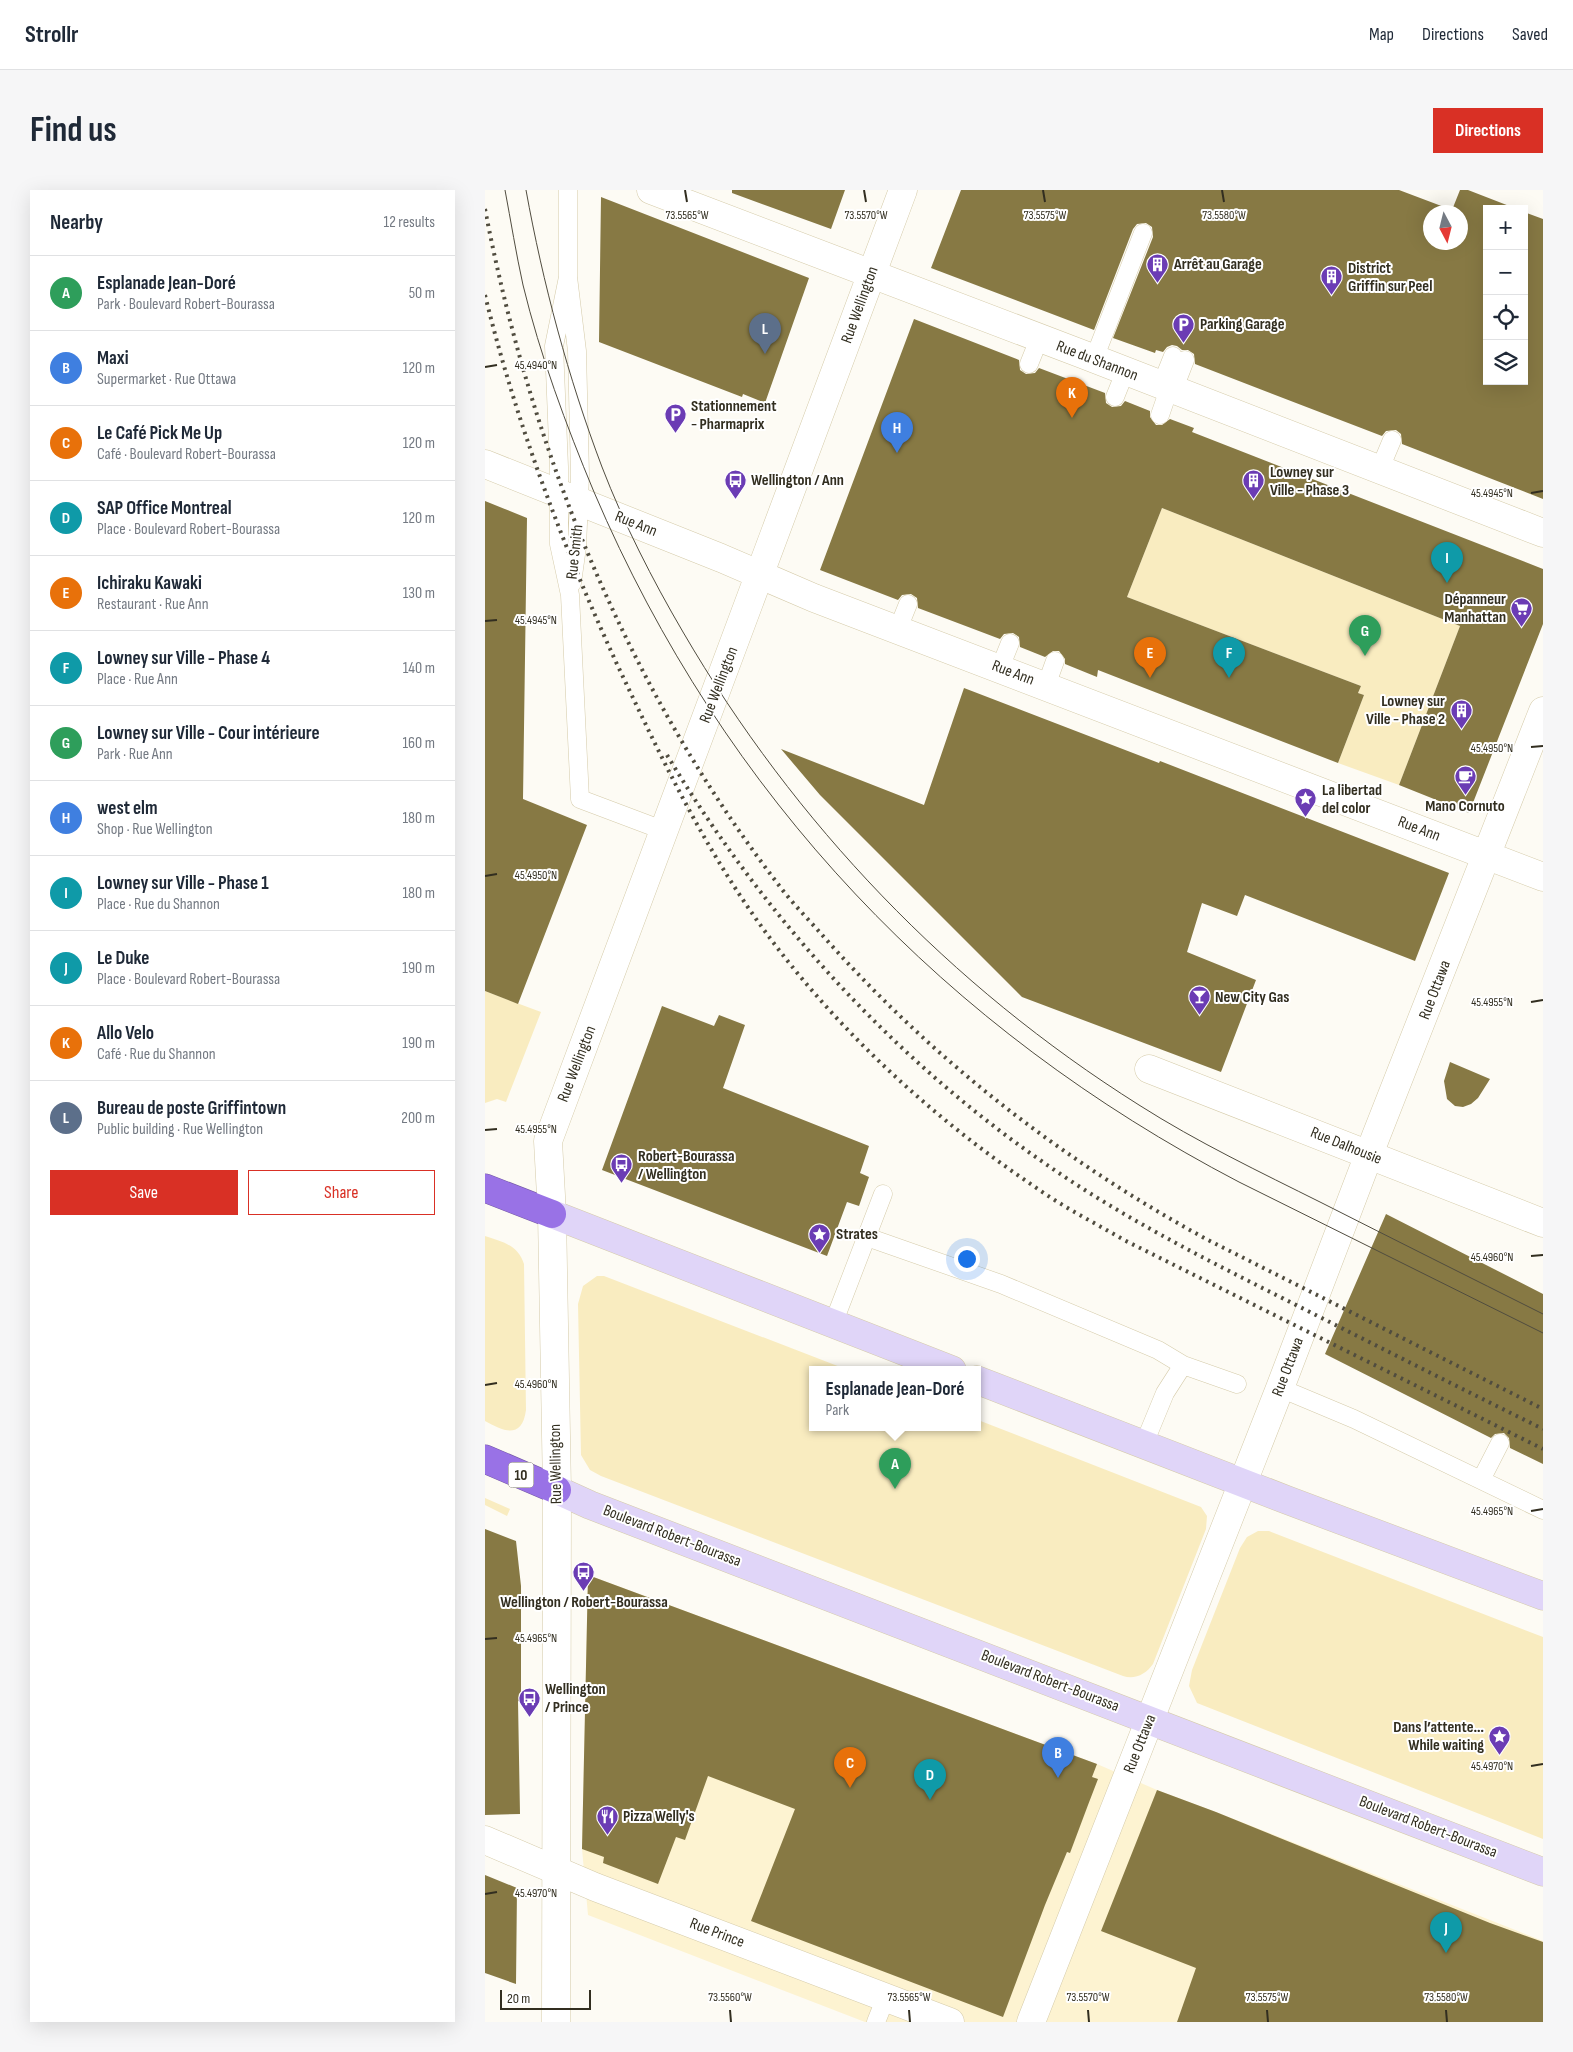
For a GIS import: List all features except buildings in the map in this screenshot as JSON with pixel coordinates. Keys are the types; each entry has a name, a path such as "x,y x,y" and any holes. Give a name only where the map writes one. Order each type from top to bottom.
{"highway":[{"path":"485,1188 552,1214"},
{"name":"10","path":"485,1459 557,1490"}],"main road":[{"path":"552,1214 942,1366"},
{"path":"981,1382 1543,1596"},
{"name":"Boulevard Robert-Bourassa","path":"557,1490 590,1505 1543,1872"}],"street":[{"name":"Rue du Shannon","path":"651,190 1543,534"},
{"name":"Rue Wellington","path":"556,2022 555,1702 557,1490 552,1214 548,1141 903,190"},
{"name":"Rue Ann","path":"485,464 761,574 808,595 1543,877"},
{"name":"Rue Ottawa","path":"1031,2022 1543,712"},
{"name":"Rue Dalhousie","path":"1149,1069 1543,1223"},
{"name":"Rue Prince","path":"485,1840 881,2010 950,2022"}],"lane":[{"name":"Rue Smith","path":"568,190 568,277 577,351 569,497 559,544 570,595 580,799 665,831"},
{"path":"1095,360 1143,233"},
{"name":"Rue Smith","path":"568,277 553,346 569,497"},
{"path":"1029,364 1039,339"},
{"path":"1160,415 1179,358"},
{"path":"1115,397 1125,372"},
{"path":"1379,471 1392,440"},
{"path":"898,630 908,604"},
{"path":"1000,668 1010,643"},
{"path":"1046,686 1055,661"},
{"path":"833,1324 883,1194"},
{"path":"867,1237 1001,1284 1158,1350 1183,1365 1237,1384"},
{"path":"1144,1444 1165,1393 1183,1365"},
{"path":"1280,1388 1346,1415 1543,1510"},
{"path":"1481,1480 1500,1443"}],"shaded area":[{"path":"1162,508 1460,626 1399,785 1338,763 1364,695 1358,693 1361,686 1127,597"},
{"path":"485,991 541,1012 506,1102 497,1099 485,1103"},
{"path":"485,1236 504,1242 514,1248 524,1264 526,1410 520,1426 511,1430 498,1428 485,1421"},
{"path":"597,1276 604,1276 838,1366 809,1366 809,1431 981,1431 981,1421 1201,1507 1207,1516 1206,1529 1153,1664 1147,1671 1136,1677 1123,1676 601,1476 590,1470 581,1455 578,1304 583,1286"},
{"path":"485,1498 510,1509 507,1516 485,1505"},
{"path":"1258,1531 1269,1531 1543,1637 1543,1839 1197,1703 1189,1686 1192,1670 1240,1548 1247,1537"},
{"path":"588,1575 1097,1764 1157,1790 1543,1941 1543,2022 865,2022 588,1915 582,1849"}],"tram line":[{"path":"505,190 523,285 554,390 594,492 647,603 708,707 778,804 855,894 940,977 1033,1053 1132,1121 1239,1182 1543,1333"},
{"path":"526,190 540,260 567,365 578,399 602,467 629,530 650,572 683,632 727,703 775,770 827,835 882,896 941,954 1004,1008 1070,1058 1139,1105 1183,1132 1229,1156 1543,1314"}],"railway":[{"path":"485,209 505,300 530,391 559,479 593,566 633,651 677,733 726,812 797,907 866,982 910,1026 956,1067 1052,1142 1102,1177 1208,1240 1543,1409"},
{"path":"485,295 511,389 559,528 596,618 663,760 715,855 754,916 815,994 848,1030 920,1099 958,1131 1059,1203 1124,1240 1543,1449"},
{"path":"667,755 704,813 744,870 787,925 832,977 880,1027 984,1119 1071,1181 1167,1238 1543,1429"}],"place":[{"name":"Arrêt au Garage","path":"1158,283"},
{"name":"District Griffin sur Peel","path":"1332,296"},
{"name":"Parking Garage","path":"1184,343"},
{"name":"Bureau de poste Griffintown","path":"765,354"},
{"name":"Allo Velo","path":"1072,418"},
{"name":"Stationnement - Pharmaprix","path":"675,434"},
{"name":"west elm","path":"897,453"},
{"name":"Wellington / Ann","path":"735,499"},
{"name":"Lowney sur Ville - Phase 3","path":"1254,500"},
{"name":"Lowney sur Ville - Phase 1","path":"1447,583"},
{"name":"Dépanneur Manhattan","path":"1522,627"},
{"name":"Lowney sur Ville - Cour intérieure","path":"1365,656"},
{"name":"Ichiraku Kawaki","path":"1150,678"},
{"name":"Lowney sur Ville - Phase 4","path":"1229,678"},
{"name":"Lowney sur Ville - Phase 2","path":"1461,729"},
{"name":"Mano Cornuto","path":"1465,796"},
{"name":"La libertad del color","path":"1306,818"},
{"name":"New City Gas","path":"1199,1016"},
{"name":"Robert-Bourassa / Wellington","path":"622,1184"},
{"name":"Strates","path":"820,1253"},
{"name":"Esplanade Jean-Doré","path":"895,1489"},
{"name":"Wellington / Robert-Bourassa","path":"584,1592"},
{"name":"Wellington / Prince","path":"529,1717"},
{"name":"Dans l’attente… While waiting","path":"1500,1755"},
{"name":"Maxi","path":"1058,1778"},
{"name":"Le Café Pick Me Up","path":"850,1788"},
{"name":"SAP Office Montreal","path":"930,1800"},
{"name":"Pizza Welly's","path":"607,1835"},
{"name":"Le Duke","path":"1446,1953"}]}
